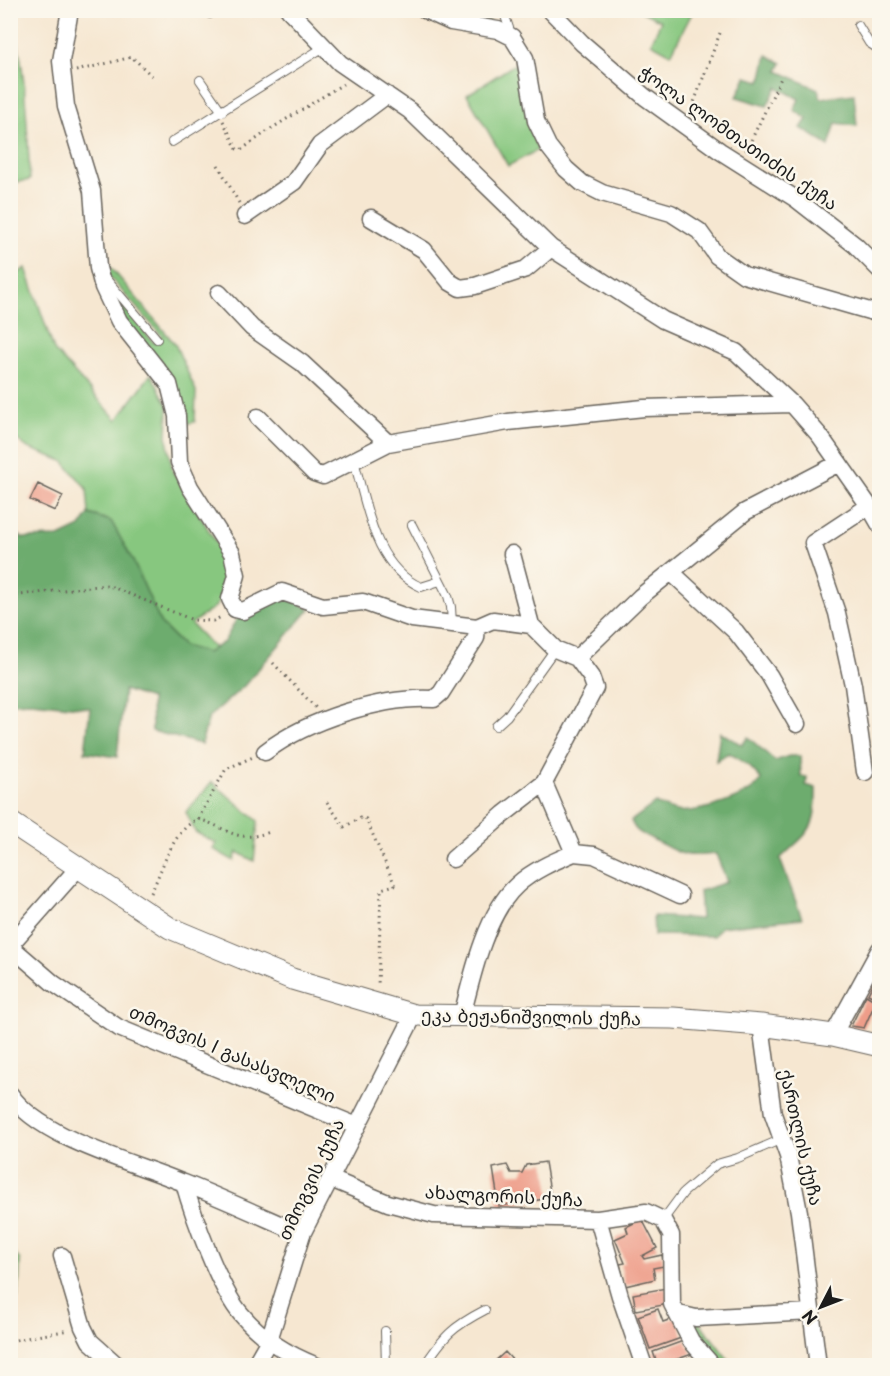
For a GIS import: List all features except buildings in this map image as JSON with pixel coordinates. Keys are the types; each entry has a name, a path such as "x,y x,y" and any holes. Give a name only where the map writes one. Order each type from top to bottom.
{"street":[{"path":"70,10 61,61 62,74 66,106 92,191 97,260 103,287 119,321 169,384 177,416 180,462 190,487 232,553 237,575 230,599 235,609 243,612 282,592 323,606 363,602 412,619 477,627 494,620 531,625"},
{"path":"289,10 340,63 410,111 551,248 663,320 736,352 792,404 820,436 869,506 879,525"},
{"path":"425,10 451,22 498,30 512,38 525,58 536,121 548,146 566,169 582,183 602,193 671,213 699,231 717,256 744,275 879,314"},
{"name":"ჭოლა ლომთათიძის ქუჩა","path":"550,10 582,43 645,97 796,199 855,245 879,270"},
{"path":"245,216 294,182 320,145 387,96"},
{"path":"371,218 424,250 450,282 460,288 475,286 526,269 551,248"},
{"path":"219,293 252,328 302,363 388,443"},
{"path":"258,417 314,473 323,476 388,443 508,422 644,408 792,404"},
{"path":"577,658 671,572 745,512 839,463"},
{"path":"865,772 853,685 837,613 813,543 869,506"},
{"path":"453,859 543,783 595,688 591,677 577,658 555,649 531,625 512,554"},
{"path":"671,572 736,632 769,675 797,724"},
{"path":"266,752 288,735 326,718 367,707 434,699 441,693 476,638 477,627"},
{"path":"543,783 574,852"},
{"name":"ეკა ბეჟანიშვილის ქუჩა","path":"10,822 170,928 292,979 414,1014 673,1018 761,1025 833,1035 879,1046"},
{"path":"462,1016 472,975 499,907 518,885 553,862 574,852 594,855 680,895"},
{"path":"10,945 79,867"},
{"name":"თმოგვის I გასასვლელი","path":"10,945 53,983 119,1028 357,1126"},
{"path":"833,1035 879,949"},
{"name":"თმოგვის ქუჩა","path":"254,1365 269,1340 302,1234 414,1014"},
{"name":"ქართლის ქუჩა","path":"761,1025 773,1114 788,1156 799,1212 818,1365"},
{"path":"10,1094 32,1119 53,1131 184,1183 302,1234"},
{"name":"ახალგორის ქუჩა","path":"331,1179 388,1203 434,1215 598,1219 620,1296 644,1365"},
{"path":"184,1183 204,1239 240,1313 286,1353 317,1365"},
{"path":"598,1219 646,1212 663,1220 671,1235 672,1304 691,1341 713,1365"},
{"path":"62,1256 83,1328 90,1341 118,1365"},
{"path":"679,1314 696,1318 812,1312"}],"lane":[{"path":"503,10 512,38"},
{"path":"858,25 868,43 879,50"},
{"path":"172,142 324,47"},
{"path":"200,80 220,113"},
{"path":"97,260 111,286 157,339"},
{"path":"354,461 376,535 390,562 408,581 422,587 440,581"},
{"path":"412,525 451,607 452,624"},
{"path":"496,726 507,716 555,649"},
{"path":"663,1220 683,1194 717,1164 738,1158 782,1139"},
{"path":"424,1365 443,1338 457,1324 485,1310"},
{"path":"385,1331 386,1365"}],"path":[{"path":"685,126 720,33"},
{"path":"62,74 132,57 153,77"},
{"path":"220,113 237,149 241,150 358,75"},
{"path":"741,164 782,76"},
{"path":"218,165 245,216"},
{"path":"10,596 107,585 194,620 213,621 235,609"},
{"path":"273,663 326,718"},
{"path":"142,911 179,833 198,819 226,769 266,752"},
{"path":"327,802 344,827 362,817 366,819 395,885 381,889 377,1004"},
{"path":"198,819 217,824 233,836 245,838 270,832"},
{"path":"10,1341 83,1328"}],"green space":[{"path":"438,11 488,11 493,13 489,21"},
{"path":"641,11 693,11 671,54 651,43 661,21"},
{"path":"10,26 20,52 23,74 30,180 11,183"},
{"path":"767,55 782,63 778,71 818,89 821,98 854,94 857,126 836,123 829,146 801,128 807,119 794,110 799,99 777,87 767,106 737,97 746,77 761,81"},
{"path":"515,64 531,133 538,150 508,166 467,95"},
{"path":"102,257 175,344 196,391 195,422 185,424 122,318 112,294 154,343 162,336 106,273"},
{"path":"26,268 54,350 117,420 151,374 168,406 167,439 173,472 224,555 228,571 225,593 215,607 191,624 214,648 207,653 183,646 161,624 133,561 111,521 89,514 87,489 63,461 28,448 11,435 10,278"},
{"path":"89,514 111,521 133,561 161,624 183,646 207,653 224,642 237,618 282,594 310,609 244,686 209,717 201,744 152,731 151,699 124,690 117,757 85,752 90,708 31,702 11,703 11,530 23,538 59,537 80,527"},
{"path":"720,732 742,745 748,737 775,761 789,756 800,756 801,776 807,777 806,785 816,788 813,822 804,835 780,859 802,918 721,927 714,936 654,935 653,916 701,919 699,891 727,882 716,854 682,854 639,832 631,821 655,803 677,811 697,810 737,798 757,785 761,779 749,766 729,753 716,761"},
{"path":"212,782 258,821 254,861 237,852 234,861 213,849 216,843 195,832 186,812"},
{"path":"11,1250 20,1260 19,1290 11,1322"},
{"path":"696,1318 731,1363 749,1358 752,1365 713,1365 684,1327"}]}
